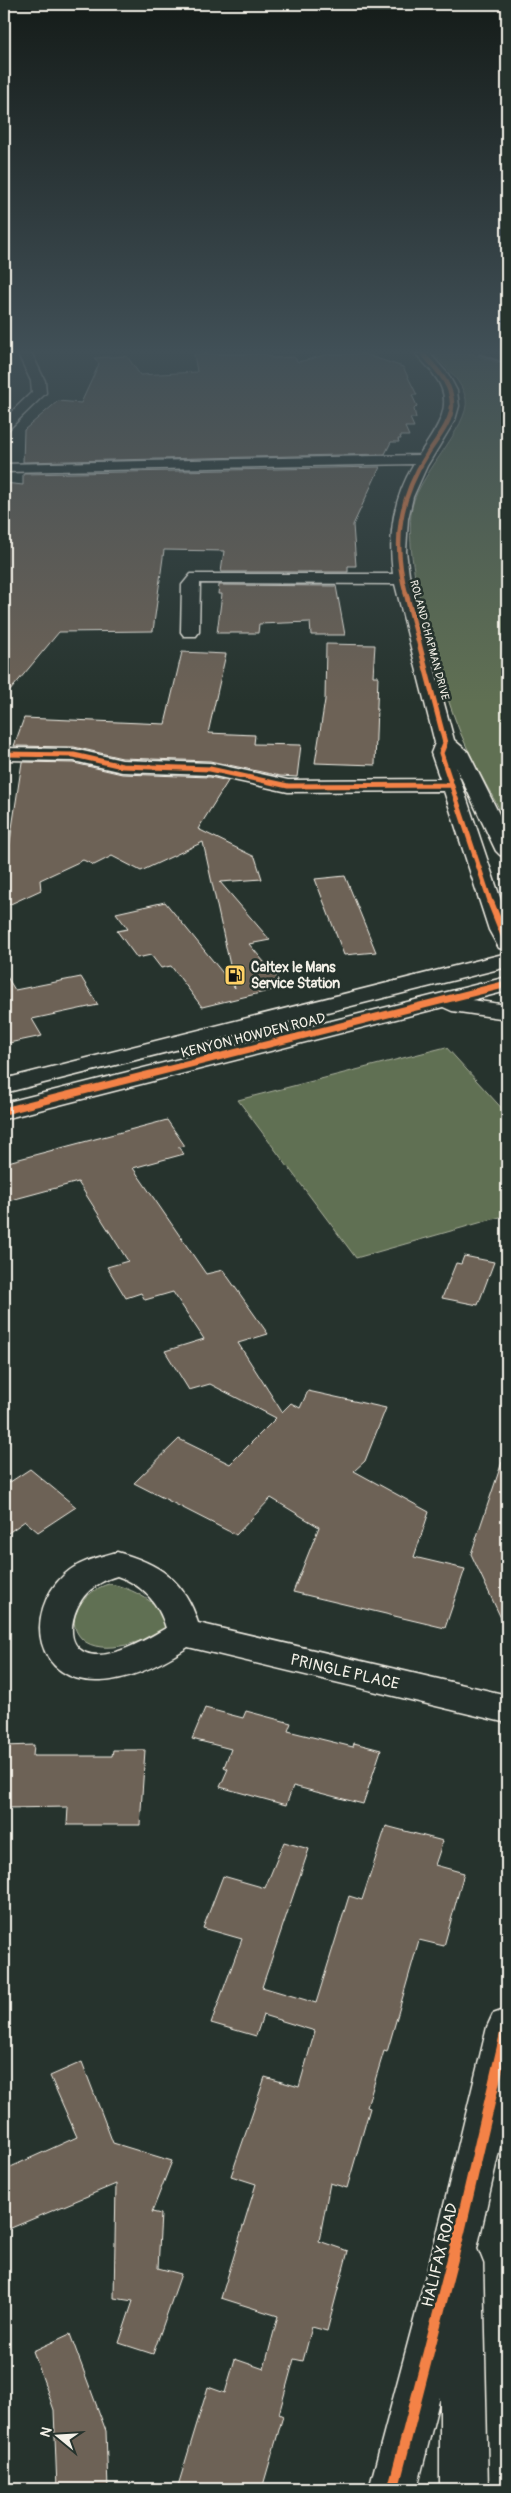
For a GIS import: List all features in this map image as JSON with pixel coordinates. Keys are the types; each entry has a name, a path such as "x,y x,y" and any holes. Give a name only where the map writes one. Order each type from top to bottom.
{"street":[{"name":"ROLAND CHAPMAN DRIVE","path":"418,470 410,483 398,518 397,550 402,579 446,743 458,752 507,851"},
{"path":"190,632 190,585 197,578 402,579"},
{"name":"ROLAND CHAPMAN DRIVE","path":"446,743 440,753 500,930 507,943"},
{"path":"4,754 74,755 122,766 210,769 288,786 452,785"},
{"name":"KENYON HOWDEN ROAD","path":"4,1086 507,960"},
{"name":"KENYON HOWDEN ROAD","path":"4,1110 507,984"},
{"path":"436,1002 507,1012"},
{"path":"82,1066 96,1088"},
{"name":"PRINGLE PLACE","path":"184,1633 507,1708"},
{"name":"HALIFAX ROAD","path":"393,2489 460,2230 507,2027"},
{"name":"HALIFAX ROAD","path":"460,2230 464,2489"}],"green space":[{"path":"431,470 507,470 507,823 472,759 460,732 447,697 420,600 414,572 410,528 414,500"},
{"path":"446,1047 507,1114 507,1215 356,1258 238,1100"},
{"path":"109,1584 127,1589 146,1598 162,1612 167,1619 169,1627 139,1642 113,1647 101,1647 90,1644 82,1639 76,1631 74,1622 79,1606 93,1592"}],"building":[{"path":"210,470 378,470 353,525 356,566 348,566 348,572 221,572 224,551 164,550 153,631 59,632 4,698 4,483 23,485 23,474"},
{"path":"219,585 336,586 345,635 311,635 310,622 259,624 258,633 217,633 222,594 218,594"},
{"path":"326,644 375,645 373,676 378,676 375,765 315,763 325,700"},
{"path":"182,652 226,654 208,733 255,735 254,744 301,745 297,777 280,776 210,761 122,758 74,747 14,746 24,718 165,724"},
{"path":"22,762 74,763 122,774 210,777 228,781 198,829 255,857 262,879 220,882 270,940 249,944 285,987 202,1007 171,966 161,968 151,955 137,958 117,931 128,929 116,913 165,902 235,988 203,842 141,871 112,856 94,865 83,860 40,880 41,890 4,907 4,856 9,848"},
{"path":"345,876 376,952 344,955 315,879"},
{"path":"4,972 15,990 81,977 98,1005 32,1019 42,1036 4,1044"},
{"path":"167,1120 185,1146 178,1147 184,1154 133,1168 206,1274 223,1270 268,1334 238,1343 282,1412 291,1403 300,1408 308,1391 386,1408 365,1461 354,1471 429,1512 414,1557 465,1569 445,1628 293,1592 319,1527 271,1498 236,1535 134,1483 179,1439 230,1464 276,1418 210,1384 189,1390 165,1351 204,1339 173,1292 145,1300 141,1293 126,1298 107,1267 128,1261 78,1182 4,1202 4,1163"},
{"path":"464,1256 494,1262 478,1305 442,1298 456,1263 461,1264"},
{"path":"502,1462 507,1463 507,1631 471,1554"},
{"path":"30,1469 76,1507 38,1532 25,1521 4,1536 4,1486"},
{"path":"205,1708 243,1718 246,1711 291,1723 288,1731 353,1747 354,1743 381,1750 363,1804 293,1786 286,1805 220,1787 228,1769 224,1767 231,1749 192,1739"},
{"path":"34,1745 33,1756 112,1756 113,1750 145,1750 140,1825 67,1825 68,1807 4,1808 4,1746"},
{"path":"386,1826 443,1841 435,1865 464,1873 444,1946 419,1940 387,2052 384,2051 367,2107 370,2108 347,2188 330,2183 319,2241 348,2251 327,2331 312,2327 303,2361 294,2359 279,2414 283,2416 262,2489 177,2489 208,2387 225,2393 235,2359 264,2369 278,2316 221,2298 256,2184 231,2176 265,2077 299,2087 315,2031 263,2015 256,2036 211,2023 242,1939 203,1928 223,1876 265,1888 284,1842 309,1849 262,1987 316,2003 349,1896 362,1900"},
{"path":"82,2062 113,2143 172,2161 152,2212 161,2214 158,2268 181,2274 153,2354 119,2343 133,2301 114,2298 116,2184 4,2231 4,2170 77,2137 50,2076"},
{"path":"70,2334 106,2431 108,2489 57,2489 54,2410 33,2351"}],"cycle path":[{"path":"418,470 405,497 398,529 401,575 445,743 441,753 500,930 507,943"},
{"path":"4,754 74,755 122,766 210,769 288,786 452,785"},
{"path":"4,1111 507,984"},
{"path":"393,2489 460,2230 507,2027"}],"place":[{"name":"Caltex le Mans Service Station","path":"235,975"}]}
